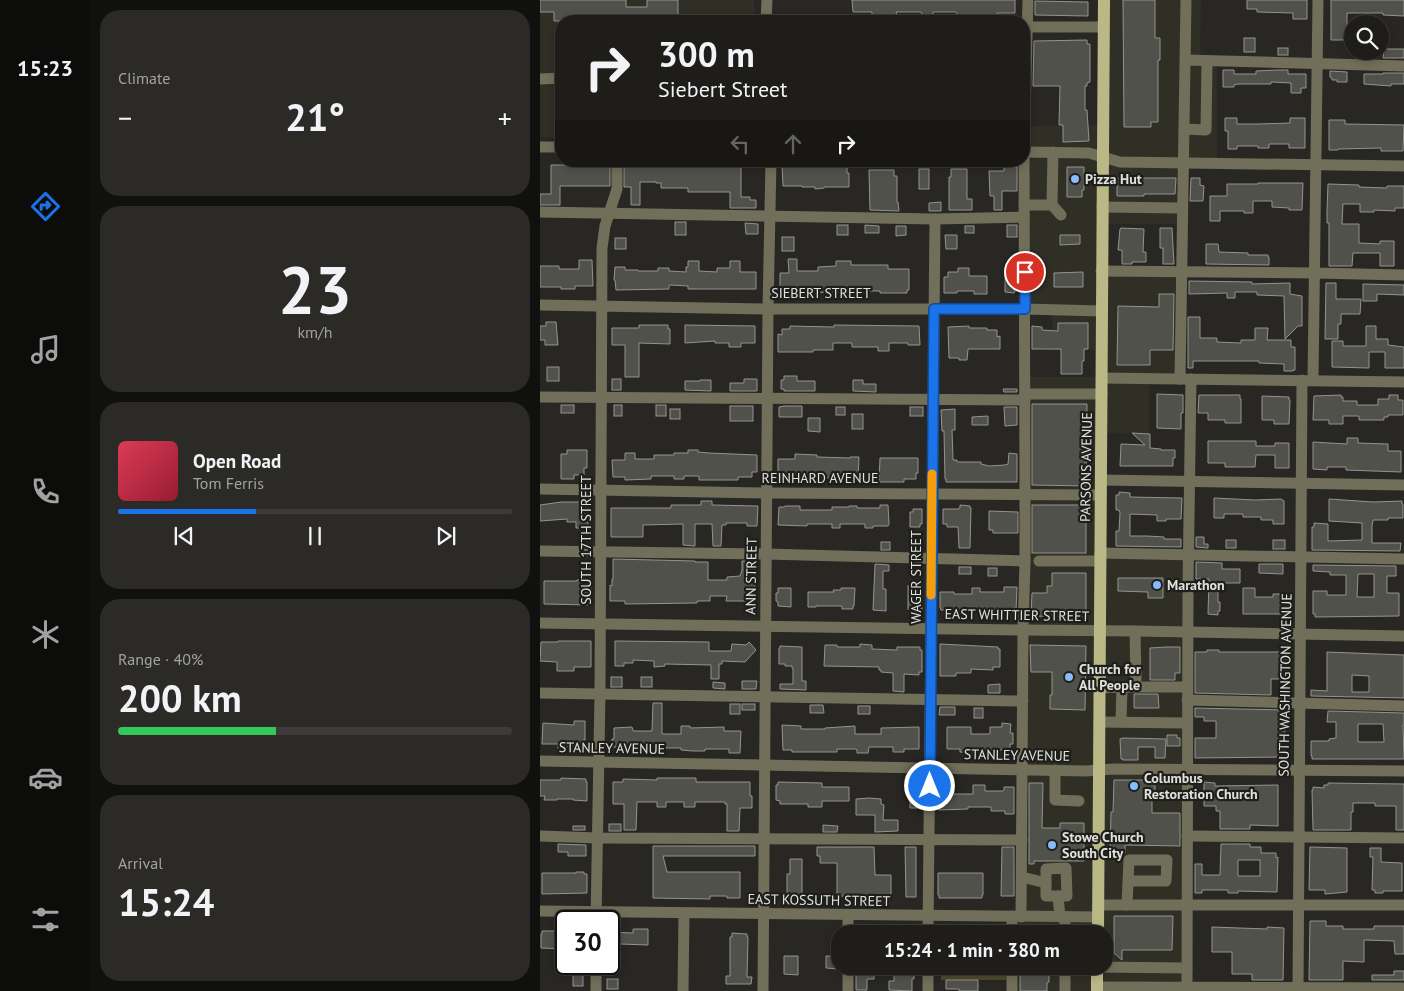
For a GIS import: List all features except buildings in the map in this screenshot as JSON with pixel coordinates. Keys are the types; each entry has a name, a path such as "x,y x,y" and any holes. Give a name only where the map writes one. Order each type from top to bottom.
{"main road":[{"name":"PARSONS AVENUE","path":"1098,925 1104,0"},
{"path":"1097,989 1098,975"}],"street":[{"path":"766,0 766,15"},
{"path":"1026,15 1028,0"},
{"path":"1186,0 1182,272 1189,482 1187,989"},
{"name":"SOUTH WASHINGTON AVENUE","path":"1298,989 1301,484 1315,273 1318,0"},
{"path":"1030,27 1103,27"},
{"path":"1186,60 1404,66"},
{"path":"1185,129 1206,130 1207,61"},
{"path":"540,79 555,78"},
{"path":"540,146 555,146"},
{"path":"1030,152 1089,153 1120,162 1404,166"},
{"path":"1053,152 1052,204 1061,215"},
{"name":"SOUTH 17TH STREET","path":"596,910 600,694 602,248 606,226 617,189 617,167"},
{"name":"ANN STREET","path":"763,991 766,493 771,167"},
{"path":"1014,925 1022,877 1025,561 1024,167"},
{"path":"1024,205 1052,204"},
{"path":"1102,207 1182,208"},
{"path":"540,212 935,220 1024,217"},
{"name":"WAGER STREET","path":"928,925 935,220"},
{"path":"1101,271 1404,275"},
{"name":"SIEBERT STREET","path":"540,305 768,309 1025,309 1101,311"},
{"path":"1102,378 1404,382"},
{"path":"540,397 933,400 1102,394"},
{"path":"1101,480 1404,485"},
{"name":"REINHARD AVENUE","path":"540,489 766,493 1101,495"},
{"path":"540,551 766,554 1025,561"},
{"path":"1039,561 1100,557 1188,555 1404,559"},
{"name":"EAST WHITTIER STREET","path":"540,622 1404,636"},
{"path":"1135,631 1136,680"},
{"path":"1099,688 1122,686 1187,687"},
{"path":"1121,722 1122,686"},
{"path":"540,693 1023,701"},
{"path":"1187,700 1404,706"},
{"path":"1099,722 1187,723"},
{"name":"STANLEY AVENUE","path":"540,762 930,769 1404,770"},
{"path":"1055,770 1055,800 1078,801"},
{"path":"540,836 598,838 1022,840"},
{"path":"1187,836 1404,838"},
{"path":"1046,868 1066,868 1067,896 1046,896 1046,883 1046,868"},
{"path":"1022,877 1046,883"},
{"path":"1127,905 1128,881"},
{"path":"1058,896 1063,925"},
{"name":"EAST KOSSUTH STREET","path":"620,916 684,913 1062,917 1127,905 1404,905"},
{"name":"EAST KOSSUTH STREET","path":"540,911 555,913"},
{"path":"683,991 684,913"},
{"path":"848,915 848,925"},
{"path":"1113,967 1187,968"},
{"path":"596,975 596,991"},
{"path":"848,975 848,991"},
{"path":"928,975 928,991"},
{"path":"1012,975 1012,991"},
{"path":"1065,975 1065,991"},
{"path":"1097,989 1404,988"}],"shaded area":[{"path":"540,0 754,0 754,15 555,15 555,138 540,137"},
{"path":"1104,0 1201,0 1200,64 1217,65 1217,163 1183,163 1182,224 1103,224 1104,271 1180,275 1179,380 1149,380 1149,434 1103,433 1100,554 1186,555 1185,987 1212,991 1009,991 1006,980 1006,975 1113,975 1113,925 1009,925 1021,919 1024,377 1103,377 1103,350 1051,351 1053,310 1020,311 1024,167 1030,167 1030,126 1103,125"},
{"path":"941,975 1006,975 1006,980 941,980"}],"slow traffic":[{"path":"931,595 932,474"}],"place":[{"name":"Pizza Hut","path":"1075,179"},
{"name":"Marathon","path":"1157,585"},
{"name":"Church for All People","path":"1069,677"},
{"name":"Columbus Restoration Church","path":"1134,786"},
{"name":"Stowe Church South City","path":"1052,845"}],"route":[{"path":"930,786 934,309 1025,309 1025,272"}]}
